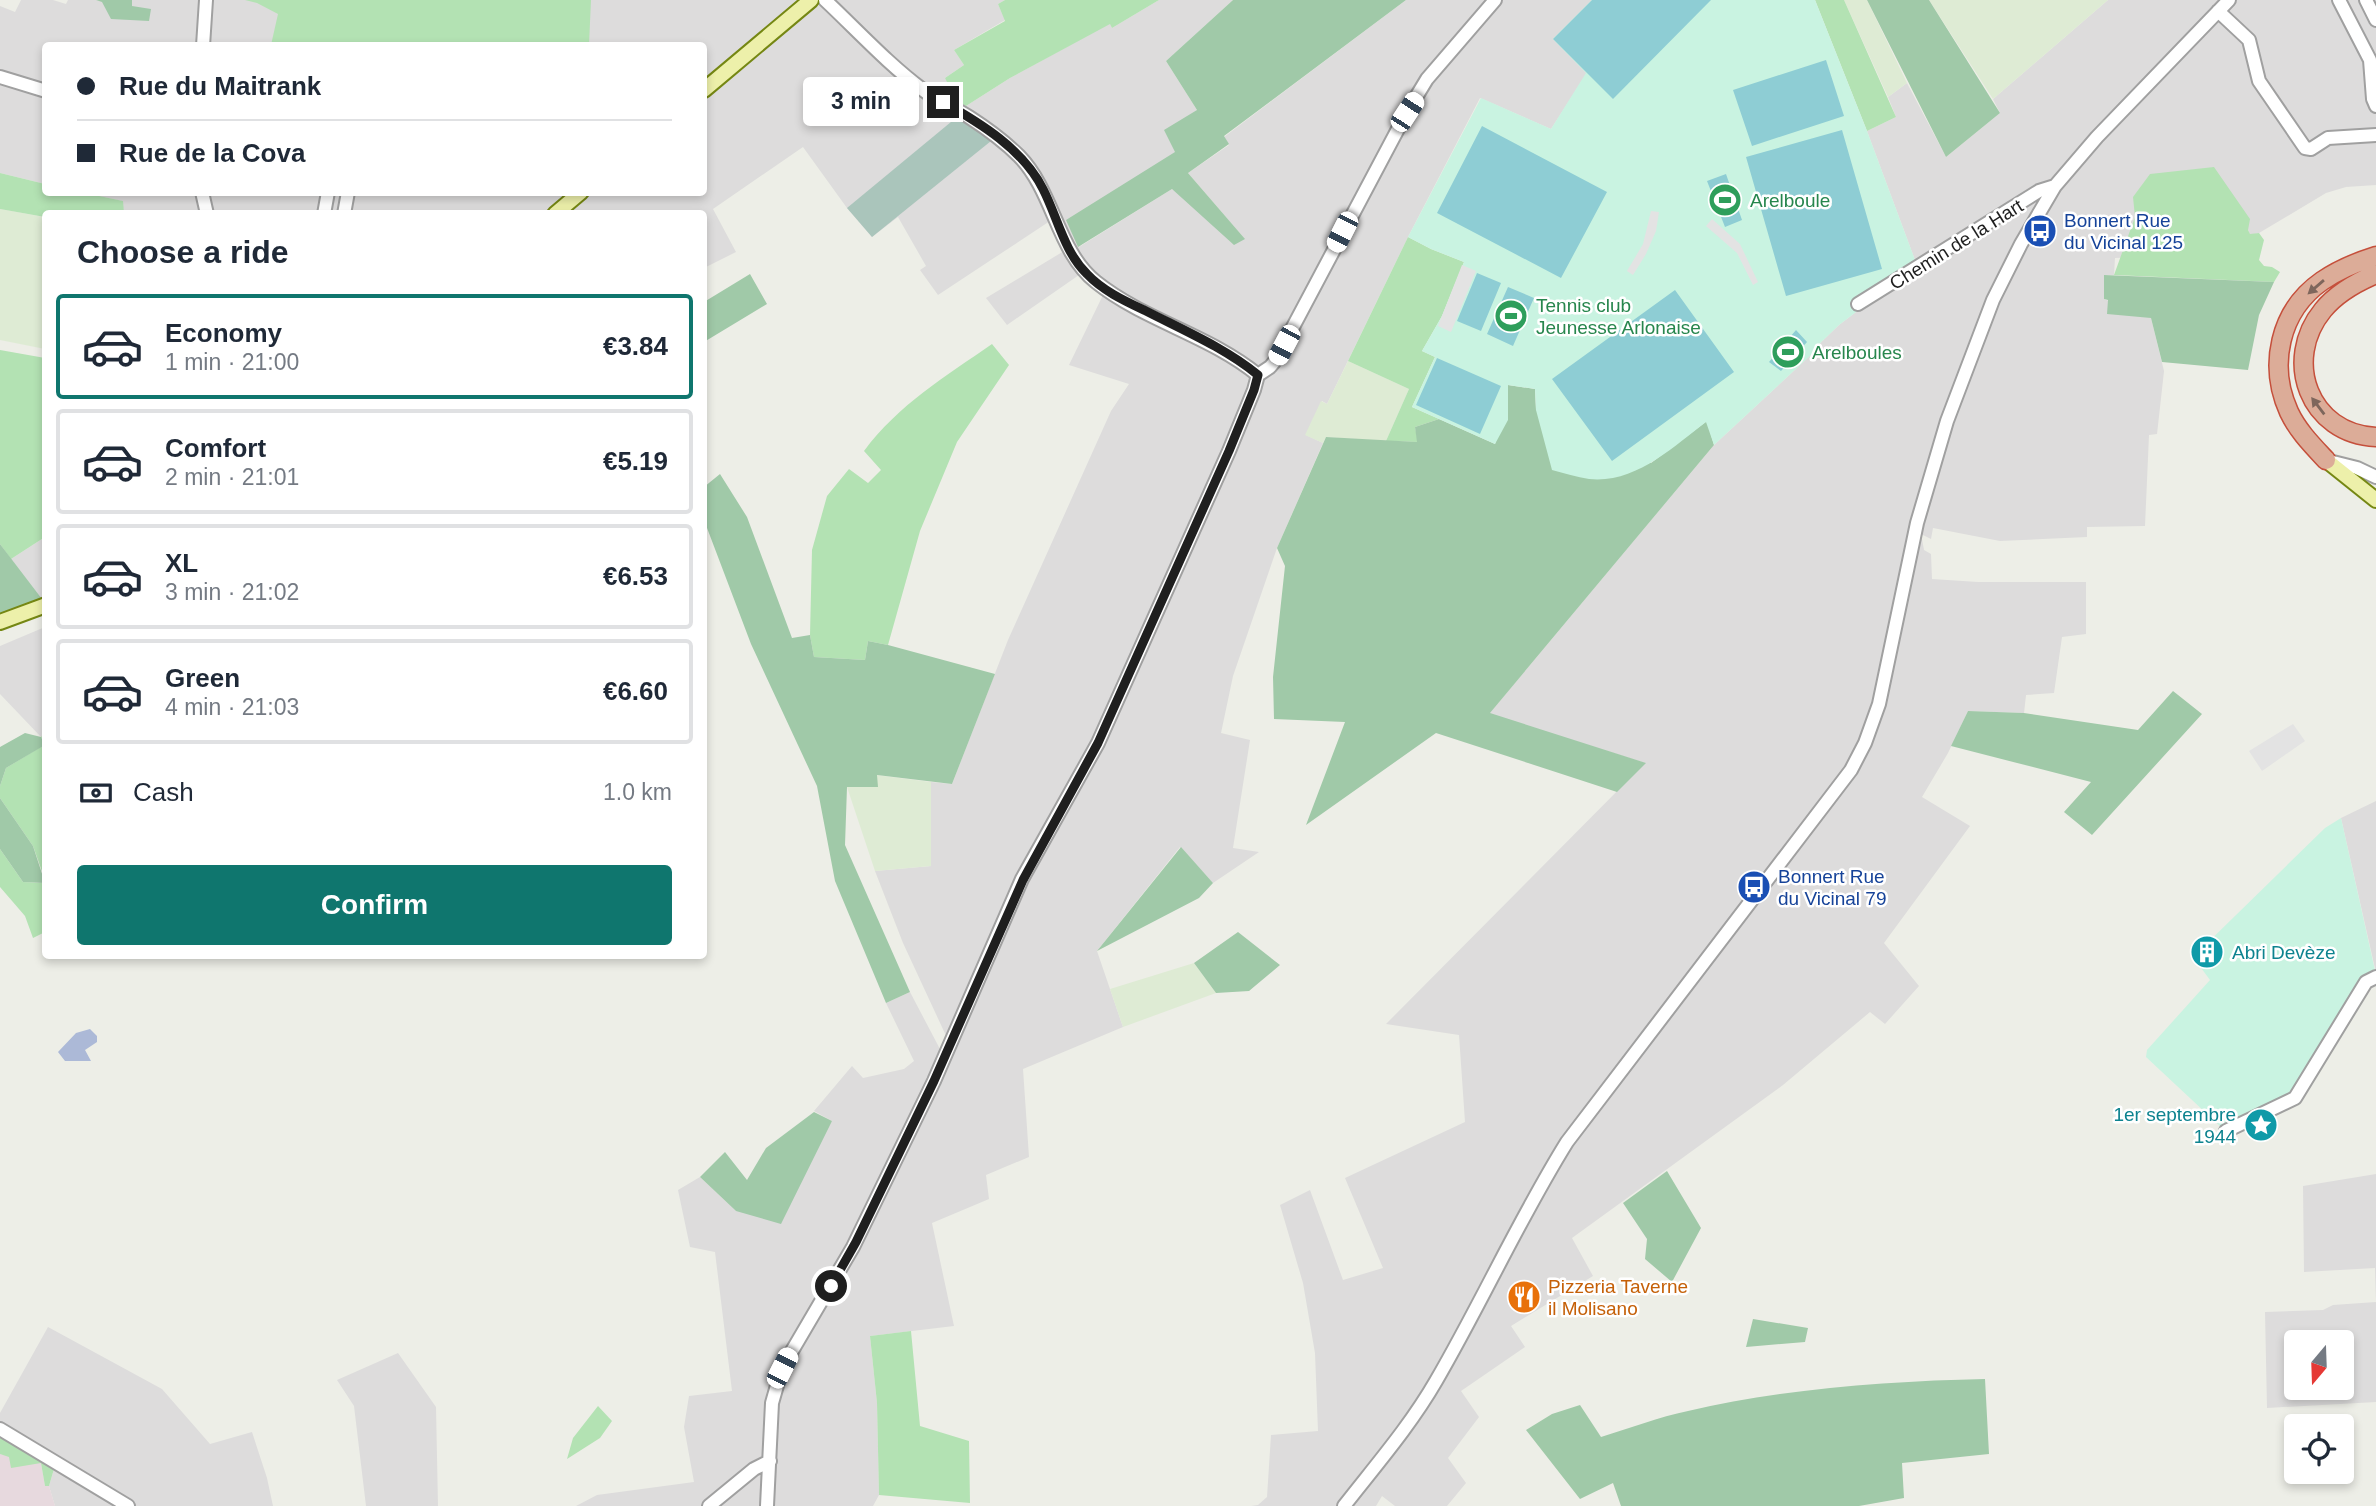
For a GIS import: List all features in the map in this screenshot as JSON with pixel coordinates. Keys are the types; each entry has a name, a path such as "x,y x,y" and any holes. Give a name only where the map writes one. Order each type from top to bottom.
{"highway":[{"path":"2326,460 2299,430 2283,395 2278,366 2281,338 2292,312 2321,281 2376,256"},
{"path":"2376,274 2346,290 2323,310 2309,335 2303,365 2307,389 2333,423 2351,432 2376,436"}],"main road":[{"path":"707,87 811,0"},
{"path":"560,210 576,196"},
{"path":"2326,460 2376,500"},
{"path":"0,622 42,606"}],"street":[{"path":"203,42 206,0"},
{"path":"825,0 924,91 969,117 1017,154 1031,169 1070,249 1091,278 1123,300 1200,339 1258,375"},
{"path":"767,1506 772,1403 782,1368 856,1242 934,1081 1017,890 1098,743 1229,451 1258,375 1275,361 1427,79 1495,0"},
{"path":"1344,1506 1416,1412 1466,1327 1541,1185 1567,1142 1829,800 1858,757 1879,704 1917,523 1947,421 1993,300 2021,244 2055,186 2097,137 2229,0"},
{"path":"2339,0 2370,60 2376,106"},
{"path":"2366,0 2376,20"},
{"path":"2218,11 2249,40 2259,80 2305,148 2311,149 2328,138 2376,135"},
{"path":"0,77 42,90"},
{"name":"Chemin de la Hart","path":"1858,304 2039,191 2055,186"},
{"path":"2326,460 2357,468 2376,477"},
{"path":"2226,1130 2295,1098 2366,982 2376,977"},
{"path":"0,1429 128,1506"},
{"path":"709,1506 754,1469 770,1461"}],"shaded area":[{"path":"21,0 53,0 66,4 68,0 96,0 131,6 132,0 1005,0 998,4 1005,20 954,50 964,65 945,78 966,106 1010,78 1110,23 1112,28 1159,0 1233,0 1166,61 1197,110 1176,152 1079,247 1172,189 1244,238 1188,173 1229,145 1224,137 1406,0 1592,0 1553,39 1587,73 1551,129 1480,98 1408,237 1327,404 1322,401 1306,435 1323,443 1277,548 1233,676 1221,733 1250,740 1233,848 1259,852 1213,883 1180,847 1097,951 1123,1027 1023,1069 1029,1157 986,1175 989,1199 932,1223 954,1326 870,1336 877,1403 879,1495 873,1506 576,1506 597,1495 694,1482 684,1427 689,1396 732,1391 715,1252 690,1247 678,1190 700,1177 736,1211 832,1121 814,1111 852,1066 863,1078 904,1069 914,1061 886,1003 910,992 941,1051 948,1040 903,943 875,871 931,866 931,782 952,784 1008,640 1111,411 1129,384 1069,365 1103,295 1079,275 1007,325 986,298 1064,251 1050,221 938,295 920,270 926,266 898,217 872,237 847,208 803,147 713,209 736,252 707,266 707,210 123,210 122,201 99,196 707,196 707,42 42,42 42,183 0,173 0,6 15,12"},
{"path":"1592,0 1711,0 1613,99 1553,39"},
{"path":"2108,0 2376,0 2376,185 2346,187 2326,193 2259,233 2250,235 2248,230 2136,257 2115,258 2114,275 2104,275 2104,299 2151,318 2164,371 2157,434 2149,435 2145,526 2087,527 2087,537 2000,541 1933,528 1931,539 1921,534 1924,550 1931,554 1932,579 1978,582 2086,582 2086,634 2062,637 2054,693 2026,695 2024,713 1968,711 1948,753 1922,797 1970,826 1884,943 1919,986 1885,1024 1870,1012 1783,1085 1572,1238 1593,1276 1511,1326 1525,1347 1461,1391 1479,1417 1448,1458 1466,1483 1447,1506 1395,1506 1382,1496 1376,1506 1251,1506 1258,1505 1267,1497 1271,1435 1318,1431 1315,1353 1303,1283 1280,1205 1310,1190 1343,1280 1383,1268 1345,1178 1465,1122 1459,1035 1386,1024 1645,763 1489,714 1714,445 1813,353 1839,325 1890,286 1897,271 1915,260 1867,131 1896,117 1888,97 1907,83 1946,157 2000,113 1993,99"},
{"path":"1826,60 1844,116 1752,146 1733,90"},
{"path":"957,117 991,141 872,237 847,208"},
{"path":"1482,126 1607,192 1561,278 1437,213"},
{"path":"1842,130 1882,269 1786,296 1746,157"},
{"name":"Arelboule","path":"1726,174 1742,220 1725,227 1707,181"},
{"path":"1651,211 1659,212 1656,231 1633,275 1627,271 1643,244"},
{"path":"1712,219 1740,244 1758,282 1753,285 1737,253 1706,226"},
{"path":"1462,265 1476,271 1451,332 1438,326"},
{"path":"1477,273 1501,283 1481,331 1457,321"},
{"name":"Tennis club Jeunesse Arlonaise","path":"1508,287 1534,298 1513,346 1487,334"},
{"path":"1675,290 1734,372 1612,461 1552,379"},
{"name":"Arelboules","path":"1796,330 1807,342 1781,371 1769,362"},
{"path":"1437,358 1501,386 1480,434 1416,405"},
{"path":"42,539 42,599 11,559"},
{"path":"42,628 41,737 0,694 0,646"},
{"path":"2293,724 2305,741 2262,771 2249,751"},
{"path":"2376,801 2376,973 2341,818"},
{"path":"90,1029 97,1036 97,1042 85,1050 91,1061 65,1061 58,1052 76,1033"},
{"path":"2376,1174 2376,1302 2375,1268 2304,1272 2303,1186"},
{"path":"2376,1302 2376,1402 2267,1408 2265,1312 2323,1310 2333,1305"},
{"path":"48,1327 162,1389 210,1444 252,1432 273,1506 55,1506 49,1486 56,1462 0,1429 0,1413"},
{"path":"398,1353 436,1407 438,1506 366,1506 354,1406 337,1380"},
{"path":"0,1454 41,1463 45,1486 49,1486 55,1506 0,1506"}],"green space":[{"path":"96,0 132,0 132,6 151,9 149,21 111,19 102,2"},
{"path":"245,0 591,0 589,42 272,42 278,14"},
{"path":"1005,0 1159,0 1112,28 1110,24 1010,78 966,106 936,90 947,82 945,78 964,65 954,50 1005,21 998,4"},
{"path":"1233,0 1406,0 1224,136 1229,144 1188,173 1245,239 1234,245 1172,189 1078,247 1066,220 1175,152 1164,130 1197,110 1166,61"},
{"path":"1592,0 1815,0 1915,260 1898,271 1890,286 1839,325 1813,353 1714,445 1706,422 1638,470 1606,479 1589,479 1552,470 1536,410 1535,389 1508,385 1508,420 1495,444 1412,407 1435,357 1422,351 1442,316 1464,262 1408,237 1481,98 1551,129 1586,73 1553,39"},
{"path":"1815,0 1844,0 1896,117 1867,131"},
{"path":"1844,0 1867,0 1907,83 1888,97"},
{"path":"1867,0 1929,0 2000,113 1946,157"},
{"path":"1929,0 2108,0 1993,99"},
{"path":"2214,167 2250,219 2250,234 2259,233 2264,240 2259,260 2264,266 2280,272 2274,282 2114,275 2135,217 2133,197 2150,174"},
{"path":"0,173 42,183 42,196 99,196 123,201 124,210 42,210 42,216 0,209"},
{"path":"0,209 42,216 42,348 0,340"},
{"path":"1408,237 1464,262 1442,316 1422,351 1435,357 1412,407 1439,419 1415,427 1418,442 1386,441 1409,389 1348,361"},
{"path":"750,274 767,304 707,340 707,300"},
{"path":"2104,275 2274,282 2259,315 2248,370 2162,362 2151,318 2107,314"},
{"path":"992,344 1009,365 957,442 920,531 888,645 868,641 865,660 814,657 810,635 812,550 827,496 849,469 868,483 881,470 864,451 877,435 907,405"},
{"path":"0,350 42,357 42,539 11,559 0,544"},
{"path":"1348,361 1409,389 1386,441 1326,437 1323,443 1305,435 1321,401 1327,404"},
{"path":"1508,385 1535,389 1536,410 1651,463 1707,421 1714,445 1490,713 1646,763 1617,792 1436,733 1306,825 1345,722 1274,719 1273,677 1285,566 1277,548 1326,437 1417,442 1415,427 1439,419 1495,444 1508,401"},
{"path":"720,474 747,517 792,638 810,635 814,657 865,660 868,641 995,674 952,784 877,775 878,787 847,787 845,845 910,992 886,1003 835,881 817,786 751,644 707,528 707,485"},
{"path":"0,544 42,599 0,615"},
{"path":"2173,691 2202,714 2092,835 2064,812 2091,782 1951,746 1968,711 2024,713 2138,730"},
{"path":"25,733 42,739 42,747 6,768 0,786 0,747"},
{"path":"42,746 42,872 33,846 0,798 0,786 6,768"},
{"path":"876,775 931,782 931,866 875,871 847,787 877,787"},
{"path":"0,798 33,846 42,874 42,883 23,882 0,849"},
{"path":"2341,818 2376,975 2291,1095 2222,1128 2146,1057 2147,1050 2210,980 2193,957 2325,828"},
{"path":"1181,847 1213,883 1199,898 1097,951"},
{"path":"0,849 23,882 42,883 42,934 33,938 25,916 0,887"},
{"path":"1238,932 1280,965 1249,991 1216,993 1194,963"},
{"path":"1194,963 1216,993 1123,1027 1110,989"},
{"path":"814,1112 832,1121 781,1224 736,1211 700,1177 725,1152 747,1180 766,1148"},
{"path":"1667,1171 1701,1228 1672,1282 1645,1259 1647,1239 1623,1203"},
{"path":"1753,1319 1808,1328 1805,1342 1746,1347"},
{"path":"911,1331 920,1426 969,1441 970,1503 879,1495 877,1403 870,1336"},
{"path":"1985,1379 1989,1454 1902,1463 1904,1498 1859,1506 1621,1506 1613,1483 1580,1499 1526,1430 1552,1414 1580,1405 1601,1437 1677,1413 1760,1397 1873,1384"},
{"path":"598,1406 612,1421 600,1438 567,1459 573,1438"},
{"path":"0,1429 56,1462 49,1486 45,1486 41,1463 11,1468 9,1457 0,1454"}],"place":[{"name":"Arelboule","path":"1725,200"},
{"name":"Bonnert Rue du Vicinal 125","path":"2040,231"},
{"name":"Tennis club Jeunesse Arlonaise","path":"1511,316"},
{"name":"Arelboules","path":"1788,352"},
{"name":"Bonnert Rue du Vicinal 79","path":"1754,887"},
{"name":"Abri Devèze","path":"2207,952"},
{"name":"1er septembre 1944","path":"2261,1125"},
{"name":"Pizzeria Taverne il Molisano","path":"1524,1297"}],"route":[{"path":"831,1286 856,1242 934,1081 1013,900 1098,743 1229,451 1258,375 1200,339 1109,292 1085,273 1070,249 1031,169 1017,154 969,117 943,102"}]}
